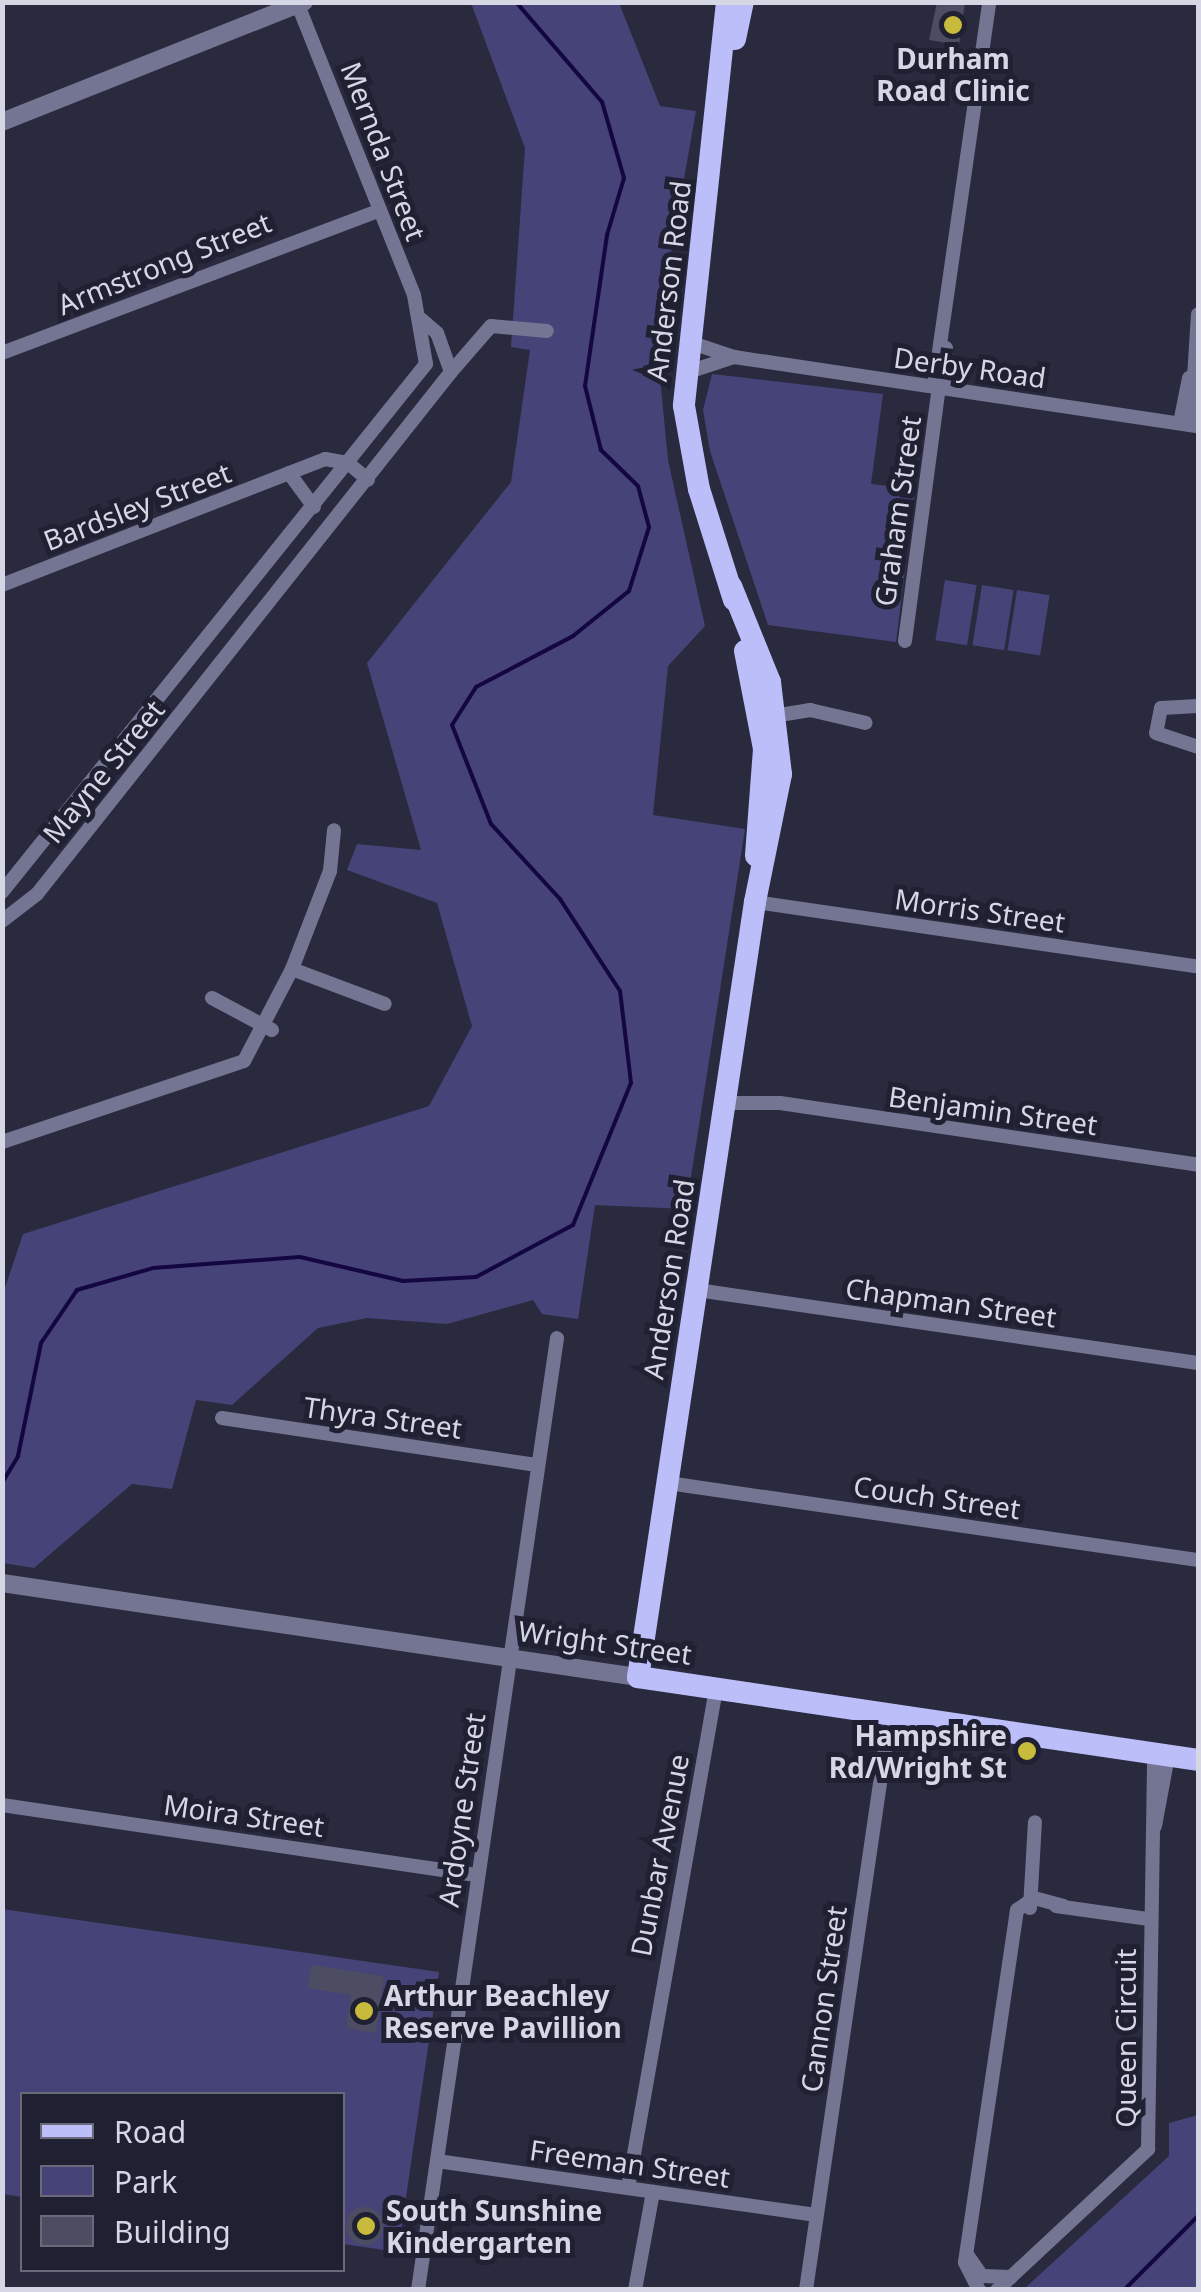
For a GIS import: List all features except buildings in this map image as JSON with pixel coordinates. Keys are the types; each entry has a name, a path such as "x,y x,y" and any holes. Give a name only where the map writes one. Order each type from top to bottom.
{"main road":[{"name":"Anderson Road","path":"638,1677 756,896 778,804 769,716 690,452 685,373 720,96 727,2"},
{"name":"Anderson Road","path":"720,96 743,2"},
{"name":"Wright Street","path":"638,1677 1198,1760"}],"street":[{"name":"Graham Street","path":"904,642 989,2"},
{"path":"2,122 300,3"},
{"name":"Mernda Street","path":"300,3 421,319"},
{"name":"Armstrong Street","path":"2,353 378,204"},
{"path":"1190,424 1198,314"},
{"path":"421,319 437,332 450,372"},
{"name":"Mayne Street","path":"2,892 426,364 421,319"},
{"name":"Mayne Street","path":"2,922 37,894 450,372 491,326 547,331"},
{"name":"Derby Road","path":"689,342 734,357 1190,424"},
{"name":"Derby Road","path":"685,373 734,357"},
{"path":"401,398 420,413"},
{"name":"Bardsley Street","path":"2,585 326,459 348,463"},
{"path":"348,463 368,480"},
{"path":"289,473 314,507"},
{"path":"217,626 236,644"},
{"path":"1198,706 1161,708 1156,733 1198,746"},
{"path":"769,716 821,710 866,723"},
{"path":"2,1142 244,1071 269,1029 330,870 334,830"},
{"name":"Morris Street","path":"756,896 1198,967"},
{"path":"289,976 384,1004"},
{"path":"212,998 269,1029"},
{"name":"Benjamin Street","path":"726,1096 1198,1165"},
{"name":"Chapman Street","path":"696,1290 1198,1363"},
{"name":"Ardoyne Street","path":"418,2290 556,1338"},
{"name":"Thyra Street","path":"222,1418 537,1464"},
{"name":"Couch Street","path":"668,1483 1198,1560"},
{"name":"Wright Street","path":"2,1583 638,1677"},
{"name":"Dunbar Avenue","path":"623,2188 716,1688"},
{"name":"Cannon Street","path":"806,2290 890,1715"},
{"name":"Queen Circuit","path":"997,2290 1148,2149 1149,1914 1161,1755"},
{"name":"Moira Street","path":"2,1804 478,1875"},
{"path":"1011,2277 976,2285 968,2256 1015,1927 1028,1904 1034,1822"},
{"name":"Queen Circuit","path":"1028,1904 1149,1914"},
{"name":"Freeman Street","path":"437,2160 816,2215"},
{"path":"635,2290 654,2192"}],"green space":[{"path":"471,3 619,3 660,106 696,111 656,337 668,460 705,626 668,666 653,815 745,829 686,1209 595,1205 578,1319 542,1314 533,1300 447,1324 367,1318 318,1328 232,1405 196,1400 172,1489 132,1484 34,1568 3,1563 3,1294 23,1234 429,1106 472,1026 437,903 347,870 357,844 421,850 367,663 511,482 530,350 511,347 525,148"},
{"path":"712,374 883,394 871,484 915,489 896,642 768,625 710,451 703,410"},
{"path":"945,580 977,585 967,645 935,640"},
{"path":"982,585 1014,590 1004,650 972,645"},
{"path":"1017,590 1050,595 1040,655 1007,650"},
{"path":"2,1909 439,1972 398,2252 345,2244 345,2092 20,2092 20,2197 3,2194"},
{"path":"1198,2115 1198,2289 1024,2289 1169,2156 1169,2123"}],"waterway":[{"path":"2,1483 18,1456 41,1343 77,1290 153,1268 300,1257 403,1281 476,1277 573,1225 631,1083 620,991 560,899 491,824 452,725 476,687 573,636 629,591 649,527 638,486 601,450 585,386 607,235 624,178 602,102 516,2"},
{"path":"1124,2290 1198,2216"}],"place":[{"name":"Durham Road Clinic","path":"953,25"},
{"name":"Hampshire Rd/Wright St","path":"1027,1751"},
{"name":"Arthur Beachley Reserve Pavillion","path":"364,2011"},
{"name":"South Sunshine Kindergarten","path":"366,2226"}]}
